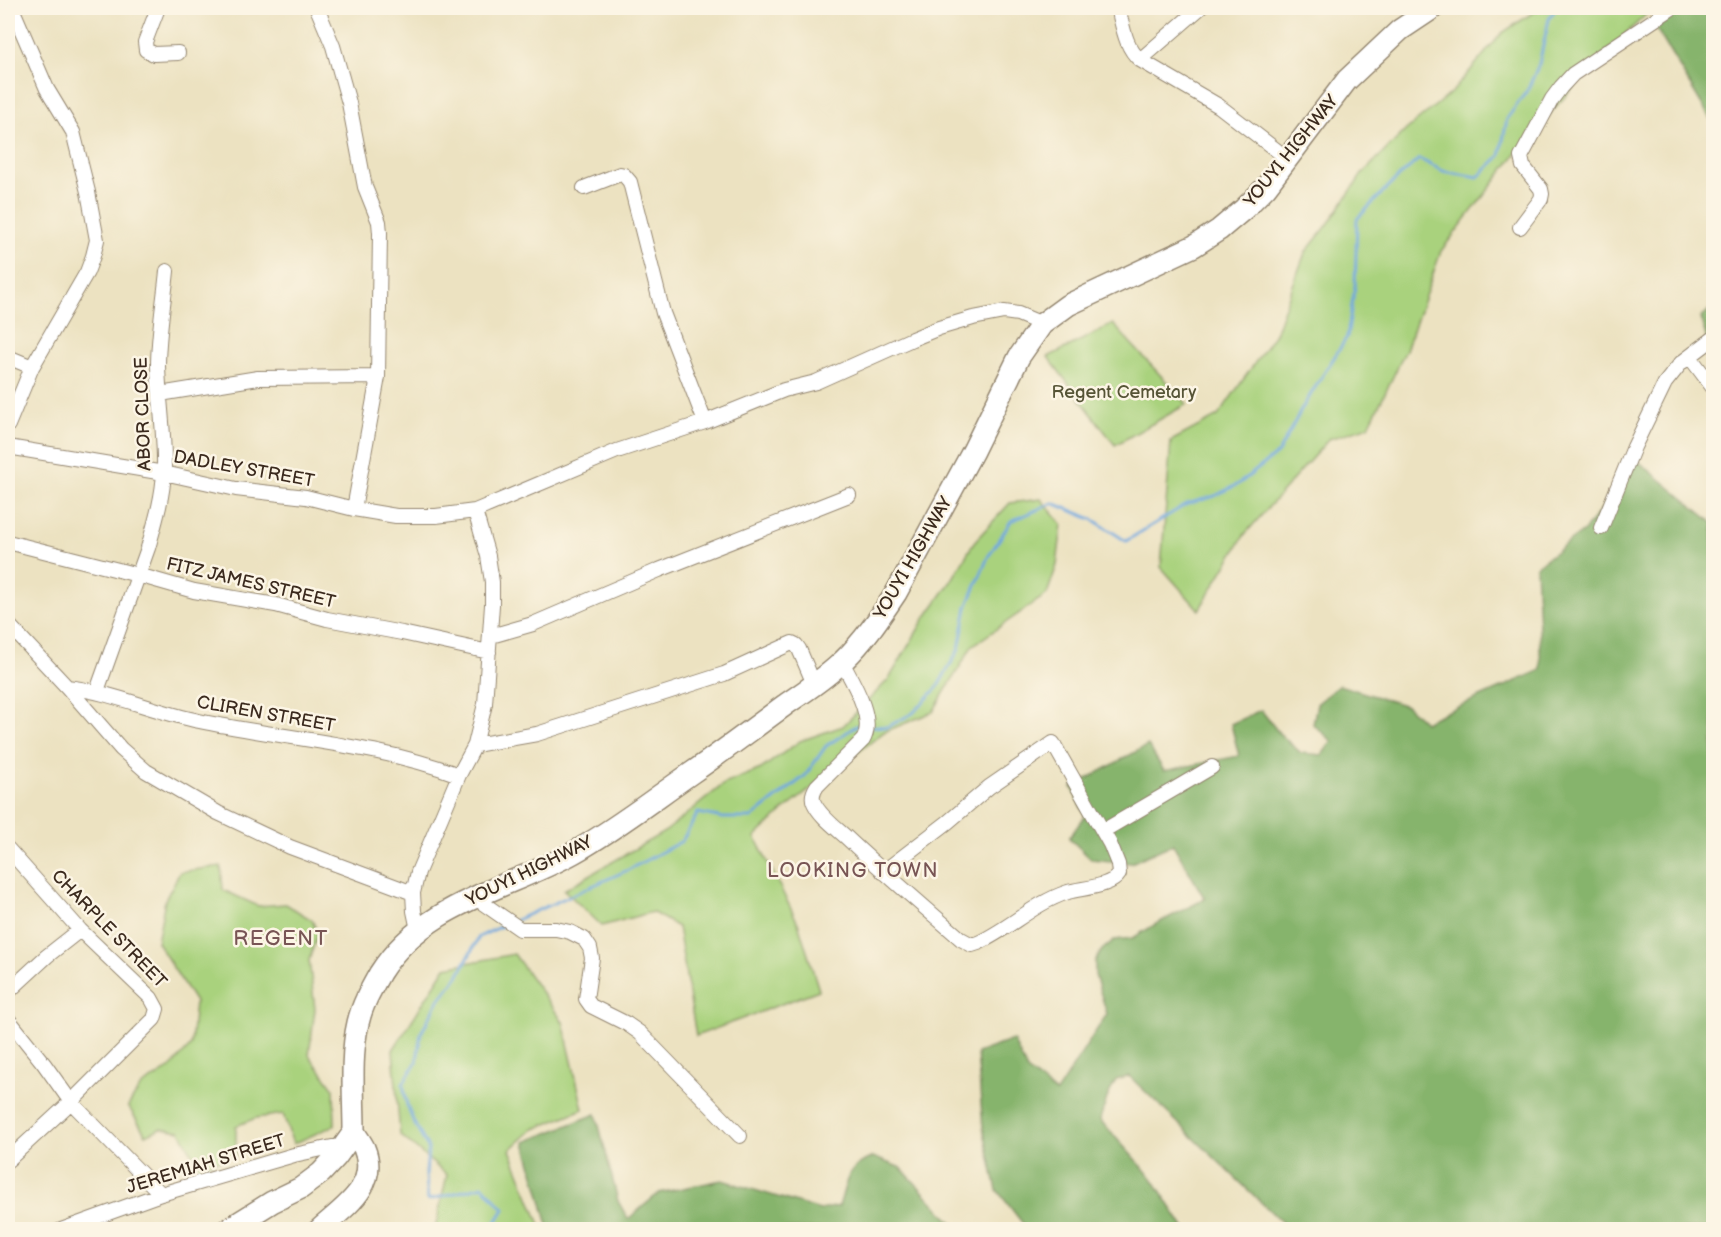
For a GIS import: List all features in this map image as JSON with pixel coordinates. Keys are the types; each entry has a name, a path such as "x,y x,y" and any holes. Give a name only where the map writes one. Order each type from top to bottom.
{"main road":[{"name":"YOUYI HIGHWAY","path":"319,1230 356,1196 366,1180 367,1160 354,1142 355,1046 358,1024 370,990 381,971 402,945 434,918 474,897 548,866 601,836 716,756 842,662 862,641 896,593 973,451 1019,357 1042,324 1068,304 1194,246 1219,230 1266,187 1347,81 1400,30 1433,8"},
{"path":"227,1230 272,1202 301,1188 354,1142"}],"street":[{"path":"8,425 32,367 87,272 97,240 73,132 47,89 12,8"},
{"path":"158,8 145,42 146,50 154,54 178,53"},
{"path":"317,8 333,46 349,103 365,187 379,222 380,233 378,377 354,508"},
{"path":"1118,8 1128,46 1133,54 1219,106 1288,159"},
{"path":"1140,60 1200,8"},
{"path":"1520,227 1542,194 1541,189 1523,166 1521,157 1552,99 1573,74 1672,8"},
{"path":"584,188 620,174 630,182 663,313 705,422"},
{"name":"ABOR CLOSE","path":"97,691 155,526 164,473 158,367 167,271"},
{"name":"DADLEY STREET","path":"8,447 164,473 236,489 306,497 396,516 461,514 475,511 617,451 705,422 784,390 816,382 912,339 973,318 1004,312 1018,314 1042,324"},
{"path":"1601,528 1634,447 1665,382 1681,363 1713,338"},
{"path":"8,357 32,367"},
{"path":"1690,357 1713,389"},
{"path":"160,394 258,378 378,377"},
{"path":"491,636 533,624 659,570 849,495"},
{"path":"418,930 413,893 418,872 459,775 475,745 485,704 491,636 492,582 488,556 475,511"},
{"name":"FITZ JAMES STREET","path":"8,542 138,574 194,591 276,605 327,619 489,652"},
{"path":"8,624 131,759 146,771 218,813 290,847 413,893"},
{"path":"475,745 537,734 724,674 792,643 799,649 814,684"},
{"path":"842,662 862,702 867,730 863,740 817,786 812,799 818,811 883,872 961,939 972,945 985,940 1043,902 1065,893 1112,882 1119,874 1118,864 1103,831 1053,743 989,787 883,872"},
{"name":"CLIREN STREET","path":"67,687 97,691 187,719 377,751 425,763 459,775"},
{"path":"1103,831 1212,767"},
{"name":"CHARPLE STREET","path":"8,849 80,930 151,998 157,1009 154,1019 71,1102"},
{"path":"474,897 520,929 556,929 570,932 584,939 590,948 592,958 586,999 591,1006 627,1024 640,1034 740,1136"},
{"path":"8,993 47,956 80,930"},
{"path":"8,1019 71,1102 161,1194"},
{"path":"8,1160 71,1102"},
{"name":"JEREMIAH STREET","path":"61,1230 161,1194 294,1155 354,1142"}],"green space":[{"path":"1540,8 1653,8 1599,59 1533,132 1441,251 1406,350 1369,426 1329,439 1245,534 1199,610 1161,567 1171,441 1218,416 1275,334 1305,253 1363,173 1406,130 1453,91 1502,33"},
{"path":"1679,8 1713,8 1713,123 1654,25"},
{"path":"1713,306 1713,355 1701,318"},
{"name":"Regent Cemetary","path":"1113,324 1187,404 1115,445 1048,357"},
{"path":"1638,461 1713,523 1713,1229 1289,1229 1129,1076 1116,1080 1100,1120 1152,1178 1185,1229 1027,1229 997,1190 983,1128 977,1053 1013,1040 1027,1070 1056,1093 1107,1014 1095,975 1095,961 1102,950 1114,940 1133,938 1205,899 1173,844 1131,863 1091,859 1069,838 1085,816 1072,787 1148,745 1164,771 1239,756 1231,724 1261,710 1279,733 1301,753 1322,755 1332,741 1313,724 1317,704 1339,685 1407,706 1424,722 1541,670 1536,566 1585,530"},
{"path":"1041,499 1062,524 1057,565 1047,594 972,646 933,712 884,732 784,810 755,837 798,923 819,990 696,1036 678,927 652,912 602,926 564,890 666,831 724,784 761,769 800,741 843,726 889,679 974,542 1010,503"},
{"path":"221,866 223,890 258,906 286,904 312,920 318,934 309,960 315,1009 309,1055 334,1089 335,1125 293,1144 283,1114 256,1118 236,1126 236,1155 199,1167 180,1131 161,1128 146,1135 128,1106 141,1086 169,1069 191,1045 195,1002 157,942 165,900 180,872"},
{"path":"514,954 563,1022 583,1109 532,1130 510,1150 541,1227 539,1229 435,1229 447,1175 400,1135 393,1050 446,967"},
{"path":"596,1114 618,1201 628,1219 659,1193 722,1180 820,1210 839,1206 852,1171 873,1157 901,1168 958,1229 549,1229 525,1142"}],"waterway":[{"path":"871,726 887,727 913,713 937,688 959,649 967,607 988,557 1011,521 1053,503 1092,519 1126,541 1187,504 1215,496 1240,483 1278,453 1304,405 1347,337 1355,286 1357,219 1419,159 1443,171 1478,177 1500,156 1507,119 1528,89 1539,64 1549,19 1556,8"},
{"path":"516,920 628,870 682,841 698,813 723,818 751,818 805,776 826,746 856,726 862,726"},
{"path":"491,1230 504,1209 483,1186 428,1200 426,1174 428,1148 414,1123 407,1105 403,1084 417,1061 421,1033 439,1000 458,976 479,937 504,925"}],"district":[{"name":"LOOKING TOWN","path":"853,871"},
{"name":"REGENT","path":"281,938"}]}
